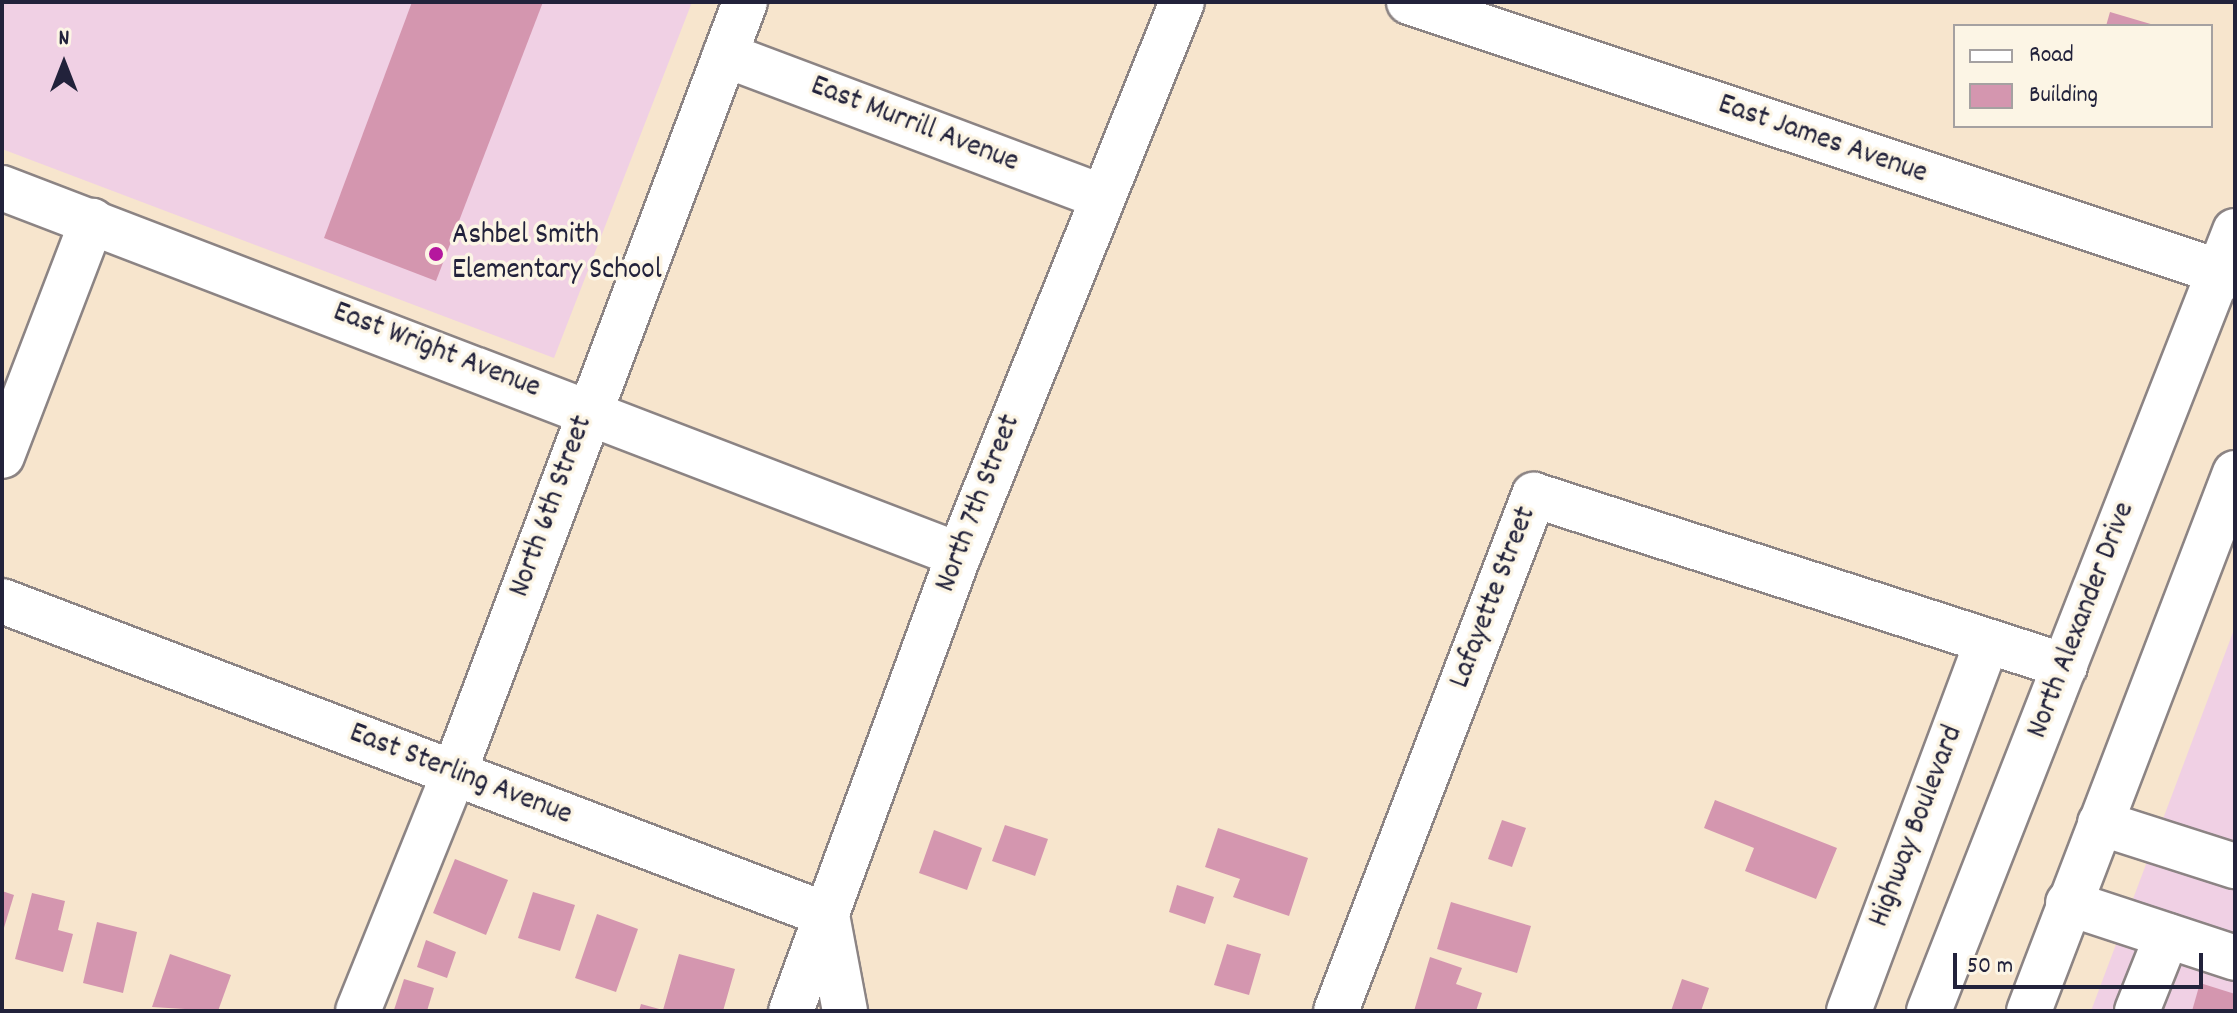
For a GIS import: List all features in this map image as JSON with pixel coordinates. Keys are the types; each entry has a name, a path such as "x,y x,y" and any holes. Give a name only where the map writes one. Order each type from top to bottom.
{"street":[{"name":"North 6th Street","path":"358,1011 454,773 745,2"},
{"name":"North 7th Street","path":"791,1011 959,555 1182,2"},
{"name":"East James Avenue","path":"1409,2 2227,275"},
{"name":"East Murrill Avenue","path":"725,55 1102,197"},
{"name":"East Wright Avenue","path":"2,188 589,410 959,555"},
{"path":"2,456 92,221"},
{"name":"North Alexander Drive","path":"1929,1011 2065,666 2227,275 2235,231"},
{"path":"2029,1011 2235,473"},
{"name":"Lafayette Street","path":"1336,1011 1534,495 1987,642"},
{"name":"East Sterling Avenue","path":"2,601 827,915"},
{"path":"1987,642 2065,666"},
{"name":"Highway Boulevard","path":"1849,1011 1987,642"},
{"path":"2100,823 2235,866"},
{"path":"2068,903 2235,958"},
{"path":"827,915 845,1011"},
{"path":"2137,1011 2167,936"}],"shaded area":[{"name":"Ashbel Smith Elementary School","path":"2,2 692,2 554,358 2,149"},
{"path":"2235,627 2235,1011 2091,1011"}],"building":[{"path":"412,2 543,2 436,281 324,238"},
{"path":"2110,12 2151,24 2107,24"},
{"path":"1715,800 1837,848 1816,899 1745,871 1754,848 1704,828"},
{"path":"1502,820 1526,828 1512,867 1488,859"},
{"path":"1005,825 1048,839 1035,876 992,861"},
{"path":"1218,828 1308,858 1289,916 1233,897 1240,879 1205,867"},
{"path":"934,830 982,848 967,890 919,873"},
{"path":"455,859 508,880 486,935 433,913"},
{"path":"1177,885 1214,897 1205,924 1169,912"},
{"path":"2,891 14,895 3,931 2,931"},
{"path":"533,892 575,905 560,951 518,938"},
{"path":"32,893 65,901 58,930 73,934 63,972 15,959"},
{"path":"1451,902 1531,926 1517,973 1437,949"},
{"path":"597,914 638,929 616,992 575,978"},
{"path":"97,922 137,932 123,993 83,983"},
{"path":"426,940 456,952 447,978 417,967"},
{"path":"1227,944 1261,954 1249,995 1214,985"},
{"path":"170,954 231,975 218,1011 152,1007"},
{"path":"679,954 735,969 723,1011 639,1011 641,1004 663,1010"},
{"path":"1430,957 1462,968 1456,984 1482,993 1476,1011 1414,1011"},
{"path":"404,979 434,988 427,1011 394,1010"},
{"path":"1682,979 1709,988 1701,1011 1671,1011"},
{"path":"2200,983 2235,994 2235,1011 2192,1011"}],"place":[{"name":"Ashbel Smith Elementary School","path":"436,254"}]}
